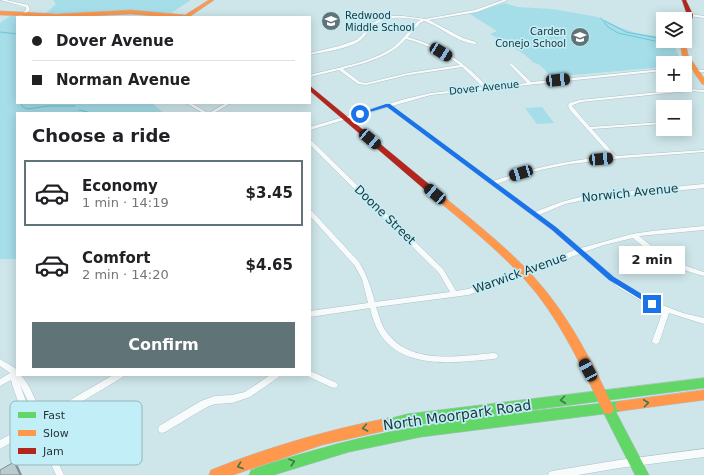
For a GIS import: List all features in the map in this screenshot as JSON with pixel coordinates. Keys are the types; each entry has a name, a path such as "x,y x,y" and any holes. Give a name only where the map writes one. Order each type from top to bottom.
{"street":[{"path":"2,0 27,6 28,10 21,16"},
{"path":"187,16 212,0"},
{"path":"311,76 387,52 397,46 419,22 423,20 476,11 506,0"},
{"path":"684,0 689,12"},
{"path":"0,13 21,16 61,16 131,12 174,16"},
{"path":"692,15 704,17"},
{"path":"311,54 357,41 367,33 370,26 382,20 401,17 423,20 438,25 466,41 475,43"},
{"path":"405,37 425,43 464,66 474,73 485,87"},
{"path":"684,48 685,55 700,71 704,83"},
{"path":"511,64 529,83"},
{"path":"339,68 359,83 366,84 408,74 464,66"},
{"name":"Dover Avenue","path":"311,129 388,105 431,94 485,87 656,71"},
{"path":"311,89 487,238 525,273 556,313 601,395 642,475"},
{"path":"615,158 572,109 571,104 580,101 681,91 704,91"},
{"path":"190,104 204,112"},
{"path":"213,112 227,104"},
{"path":"388,105 535,214 621,286 647,301 667,310 704,321"},
{"path":"589,128 656,123"},
{"name":"Doone Street","path":"311,143 442,271 454,293"},
{"path":"493,184 513,175 542,167 575,161 704,151"},
{"name":"Norwich Avenue","path":"535,214 563,203 588,196 704,186"},
{"path":"311,213 362,272 381,330 387,338 401,349 424,359 441,361 494,356"},
{"name":"Warwick Avenue","path":"311,314 468,292 525,273 581,251 622,238 704,228"},
{"path":"635,236 654,253 666,261 681,268 704,274"},
{"path":"656,341 667,310"},
{"path":"0,362 14,374 16,386 22,401"},
{"path":"0,383 14,374"},
{"path":"311,374 334,385"},
{"path":"75,401 118,376"},
{"path":"162,429 204,404 215,400 232,399 247,395 275,376"},
{"name":"North Moorpark Road","path":"216,475 261,458 358,430 407,420 704,382"},
{"name":"North Moorpark Road","path":"256,475 312,456 377,439 421,431 704,395"},
{"path":"0,445 10,439"},
{"path":"552,475 704,453"},
{"path":"56,465 60,475"}],"shaded area":[{"path":"53,0 191,0 171,13 122,10 46,13 56,4"},
{"name":"Carden Conejo School","path":"505,3 517,7 552,9 598,17 636,33 656,36 656,48 676,48 679,56 656,56 656,68 551,77 539,64 534,63 524,54 490,34 497,31 470,14"},
{"path":"10,16 16,16 16,104 153,104 163,112 16,112 16,259 0,259 0,23"},
{"path":"542,107 554,123 537,124 525,108"}],"building":[{"path":"10,464 15,465 20,475 0,475 0,470"}],"waterway":[{"path":"601,18 608,27 618,33 655,41"},
{"path":"605,21 626,32 656,38"},
{"path":"0,32 16,34"},
{"path":"21,104 27,109 48,106 75,106"},
{"path":"79,110 88,112"}],"traffic: fast":[{"path":"388,424 407,420 704,383"},
{"path":"256,475 284,465 349,446 421,431 621,406"},
{"path":"608,409 642,475"}],"traffic: slow":[{"path":"188,16 212,0"},
{"path":"57,16 131,12 174,16"},
{"path":"0,13 57,16"},
{"path":"684,48 685,55 704,83"},
{"path":"427,187 506,254 530,279 563,324 608,409"},
{"path":"621,406 704,395"},
{"path":"216,475 301,445 366,428 388,424"}],"traffic: jam":[{"path":"684,0 689,12"},
{"path":"311,89 427,187"}],"place":[{"name":"Redwood Middle School","path":"331,21"},
{"name":"Carden Conejo School","path":"580,37"}],"route":[{"path":"360,114 388,105 554,228 621,286 652,304"}]}
